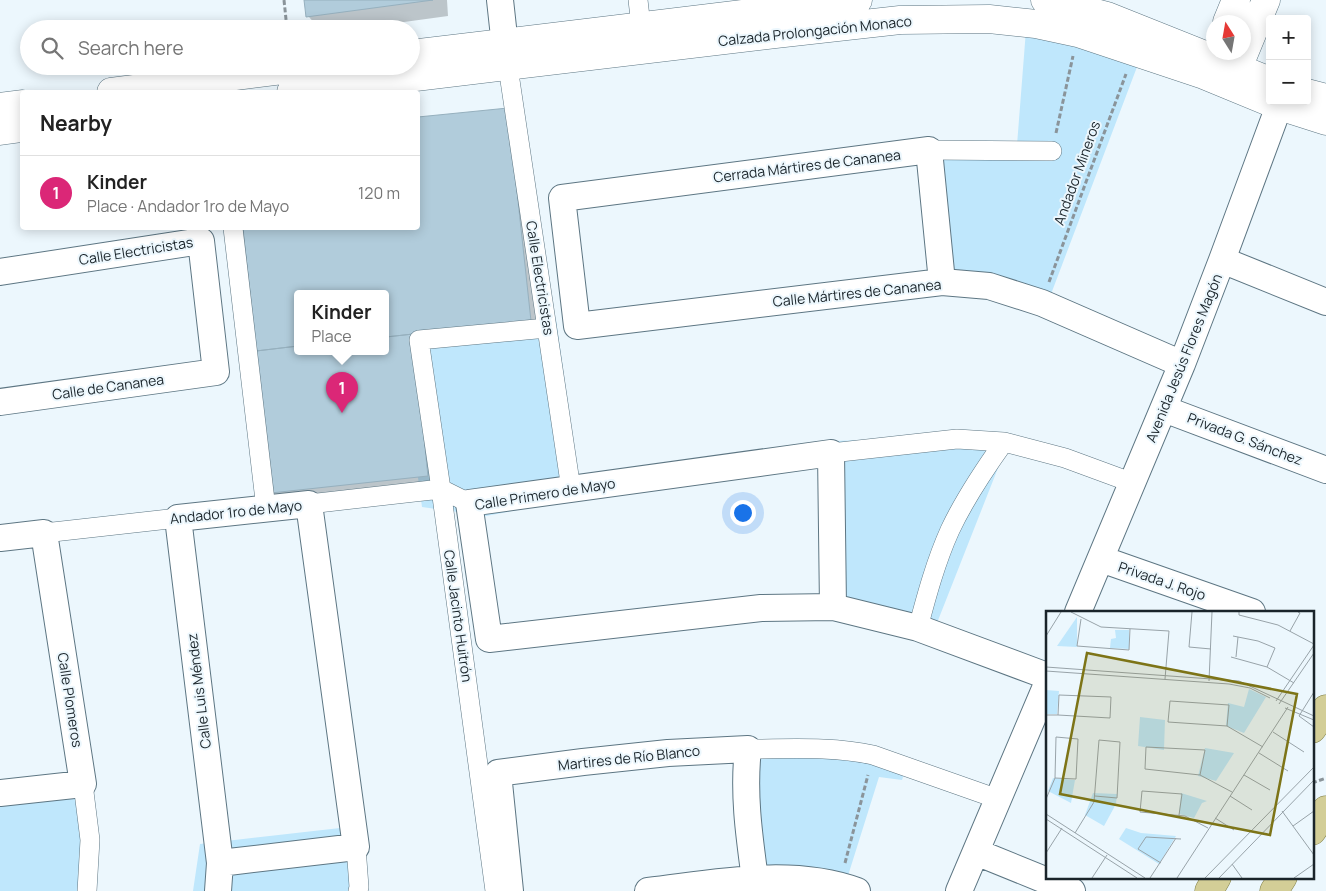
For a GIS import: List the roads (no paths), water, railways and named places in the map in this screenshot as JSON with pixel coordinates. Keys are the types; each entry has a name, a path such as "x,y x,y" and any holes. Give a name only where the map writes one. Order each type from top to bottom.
{"main road":[{"path":"1314,726 1326,709"},
{"path":"1314,828 1326,810"},
{"path":"1209,891 1216,878"},
{"path":"1274,891 1282,878"}],"street":[{"path":"500,0 506,55"},
{"name":"Calzada Prolongación Monaco","path":"420,70 858,0"},
{"name":"Calzada Prolongación Monaco","path":"1045,0 1107,16 1210,62 1266,95"},
{"path":"1230,15 1236,0"},
{"path":"1234,77 1266,0"},
{"name":"Calzada Prolongación Monaco","path":"420,54 506,55 640,13 773,14 900,20 989,19 1036,24 1078,33 1134,50 1210,62"},
{"name":"Calle Electricistas","path":"506,55 571,489"},
{"path":"126,90 243,75"},
{"name":"Calzada Prolongación Monaco","path":"304,90 390,75"},
{"name":"Calzada Prolongación Monaco","path":"1234,77 1266,80"},
{"path":"1311,94 1326,98"},
{"path":"0,107 20,104"},
{"name":"Avenida Jesús Flores Magón","path":"1078,611 1182,364 1281,105"},
{"name":"Calzada Prolongación Monaco","path":"1284,105 1326,121"},
{"path":"0,131 20,128"},
{"path":"929,150 942,282"},
{"name":"Cerrada Mártires de Cananea","path":"577,326 562,198 929,150 1052,150"},
{"path":"233,230 266,508"},
{"name":"Calle Electricistas","path":"0,272 201,242 216,372"},
{"path":"1222,260 1326,302"},
{"name":"Calle Mártires de Cananea","path":"577,326 942,282 989,286 1042,303 1182,364"},
{"name":"Calle Jacinto Huitrón","path":"495,891 441,489 418,340 547,328"},
{"name":"Calle de Cananea","path":"0,402 216,372"},
{"name":"Privada G. Sánchez","path":"1164,409 1326,470"},
{"name":"Calle Primero de Mayo","path":"1046,676 918,628 833,607 761,608 489,639 469,504 831,454 957,439 1004,442 1065,458 1133,483"},
{"path":"918,628 931,578 950,530 975,484 1004,442"},
{"path":"831,454 833,607"},
{"path":"441,489 469,504"},
{"name":"Andador 1ro de Mayo","path":"0,538 441,489"},
{"path":"309,504 356,847 358,891"},
{"name":"Calle Luis Méndez","path":"178,518 220,863 218,891"},
{"name":"Calle Plomeros","path":"44,533 83,784"},
{"name":"Privada J. Rojo","path":"1101,559 1249,611"},
{"path":"959,891 1044,698"},
{"path":"755,879 747,822 745,778 748,749 814,748 860,752 998,799"},
{"name":"Martires de Río Blanco","path":"510,891 498,774 658,754 748,749"},
{"path":"0,793 83,784 90,840 87,891"},
{"path":"220,863 356,847"},
{"path":"976,852 1072,891"},
{"path":"648,891 755,879 793,879 848,888"}],"place":[{"name":"Kinder","path":"342,413"}]}
